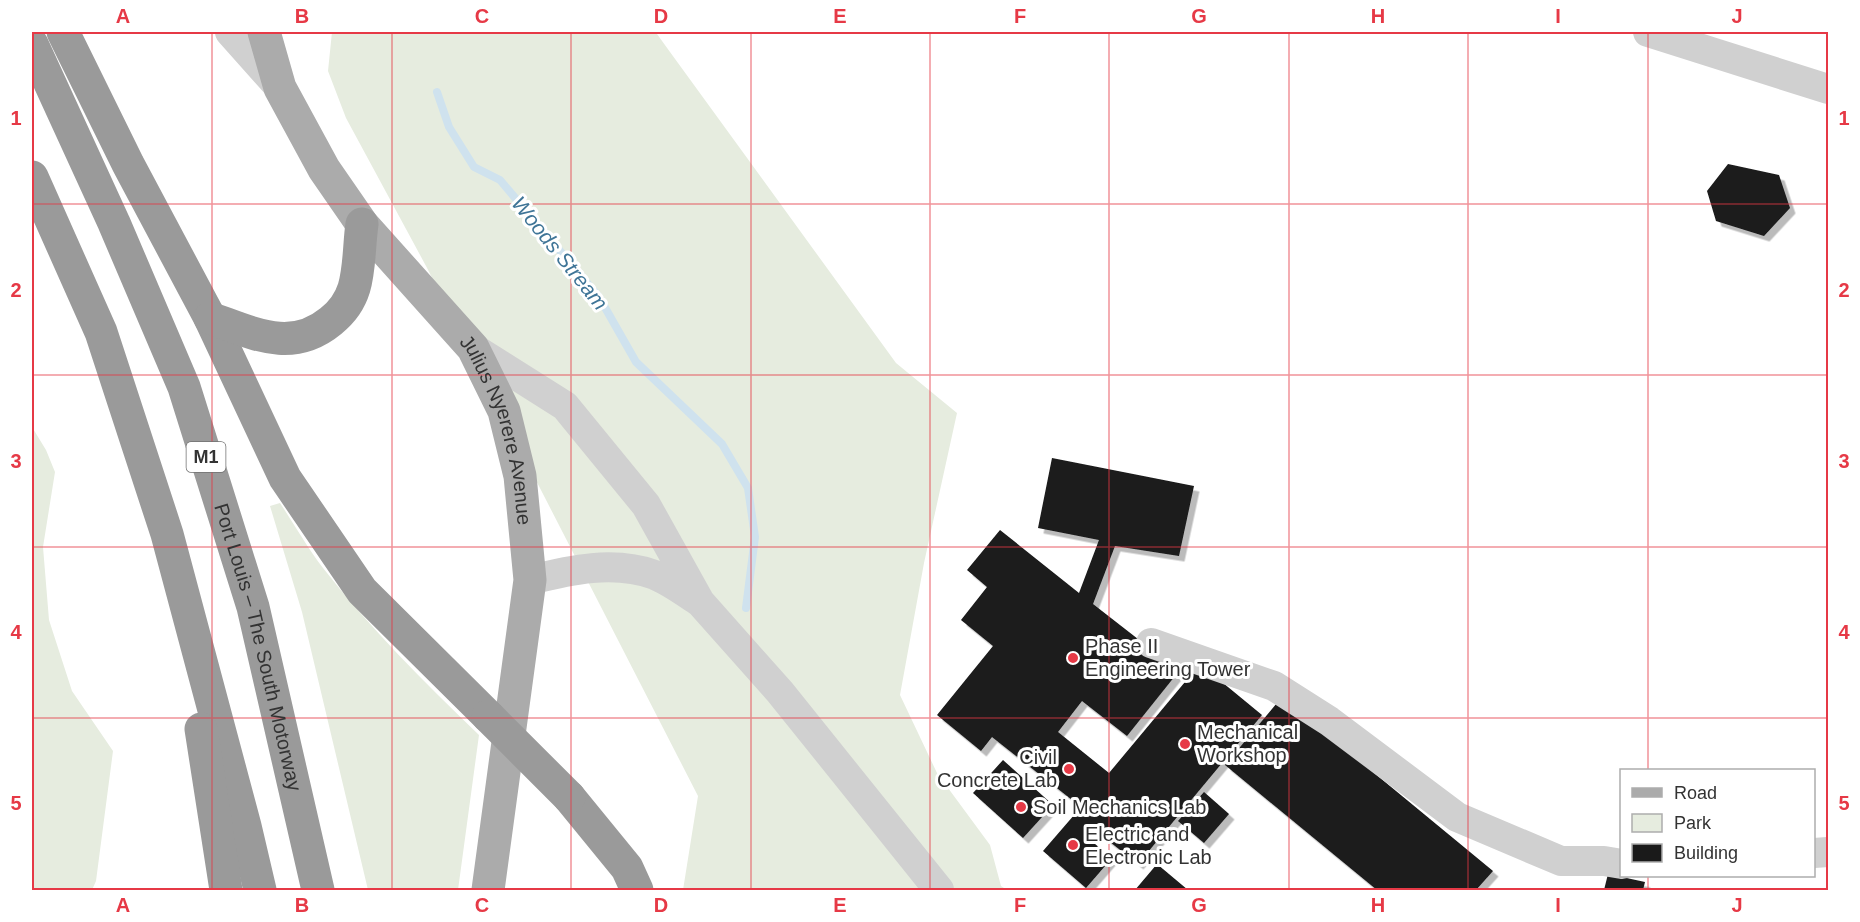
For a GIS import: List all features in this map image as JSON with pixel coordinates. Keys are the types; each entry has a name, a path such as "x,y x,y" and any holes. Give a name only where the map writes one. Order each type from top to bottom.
{"highway":[{"path":"63,32 128,164 210,318 285,478 362,591 568,797 627,868 637,891"},
{"name":"Port Louis – The South Motorway","path":"32,44 114,223 184,387 253,607 318,891"},
{"path":"32,177 101,332 167,534 245,826 260,891"},
{"path":"210,318 268,338 299,339 325,327 345,307 354,288 362,224"},
{"path":"178,575 226,891"}],"main road":[{"name":"Julius Nyerere Avenue","path":"264,32 280,88 324,169 362,224 473,348 504,411 520,476 530,580 488,891"}],"street":[{"path":"230,32 280,88"},
{"path":"1648,32 1828,89"},
{"path":"473,348 565,406 646,505 700,602 780,692 939,891"},
{"path":"530,580 579,568 624,568 656,575 700,602"},
{"path":"1151,644 1274,686 1329,721 1457,817 1561,861 1604,861 1620,864"}],"green space":[{"path":"332,32 658,32 657,34 896,363 957,413 924,563 900,695 937,773 990,845 1001,886 1007,890 683,890 698,796 426,266 346,118 328,71"},
{"path":"32,427 46,450 55,472 43,547 49,620 72,691 113,751 96,881 92,890 32,890"},
{"path":"280,503 317,560 359,612 479,735 458,890 368,890 302,612 270,506"}],"building":[{"path":"1728,164 1779,175 1790,208 1764,236 1716,221 1707,191"},
{"path":"1052,458 1194,486 1179,556 1115,546 1093,604 1179,671 1127,736 1082,701 1058,732 1109,773 1200,664 1262,715 1138,864 1096,831 1089,839 1112,858 1086,888 1043,851 1081,807 992,737 981,751 937,715 993,646 961,620 987,587 967,570 1000,530 1079,593 1099,540 1038,528"},
{"path":"1282,697 1493,871 1476,890 1377,890 1225,765"},
{"name":"Soil Mechanics Lab","path":"1003,760 1053,805 1023,838 973,793"},
{"path":"1204,792 1229,814 1204,843 1178,821"},
{"path":"1157,864 1188,890 1135,890"},
{"path":"1608,874 1645,882 1643,890 1604,890"}],"waterway":[{"name":"Woods Stream","path":"437,92 449,127 474,167 500,180 599,297 636,362 722,444 748,488 755,537 746,608"}],"place":[{"name":"Phase II Engineering Tower","path":"1073,658"},
{"name":"Mechanical Workshop","path":"1185,744"},
{"name":"Civil Concrete Lab","path":"1069,769"},
{"name":"Soil Mechanics Lab","path":"1021,807"},
{"name":"Electric and Electronic Lab","path":"1073,845"}]}
